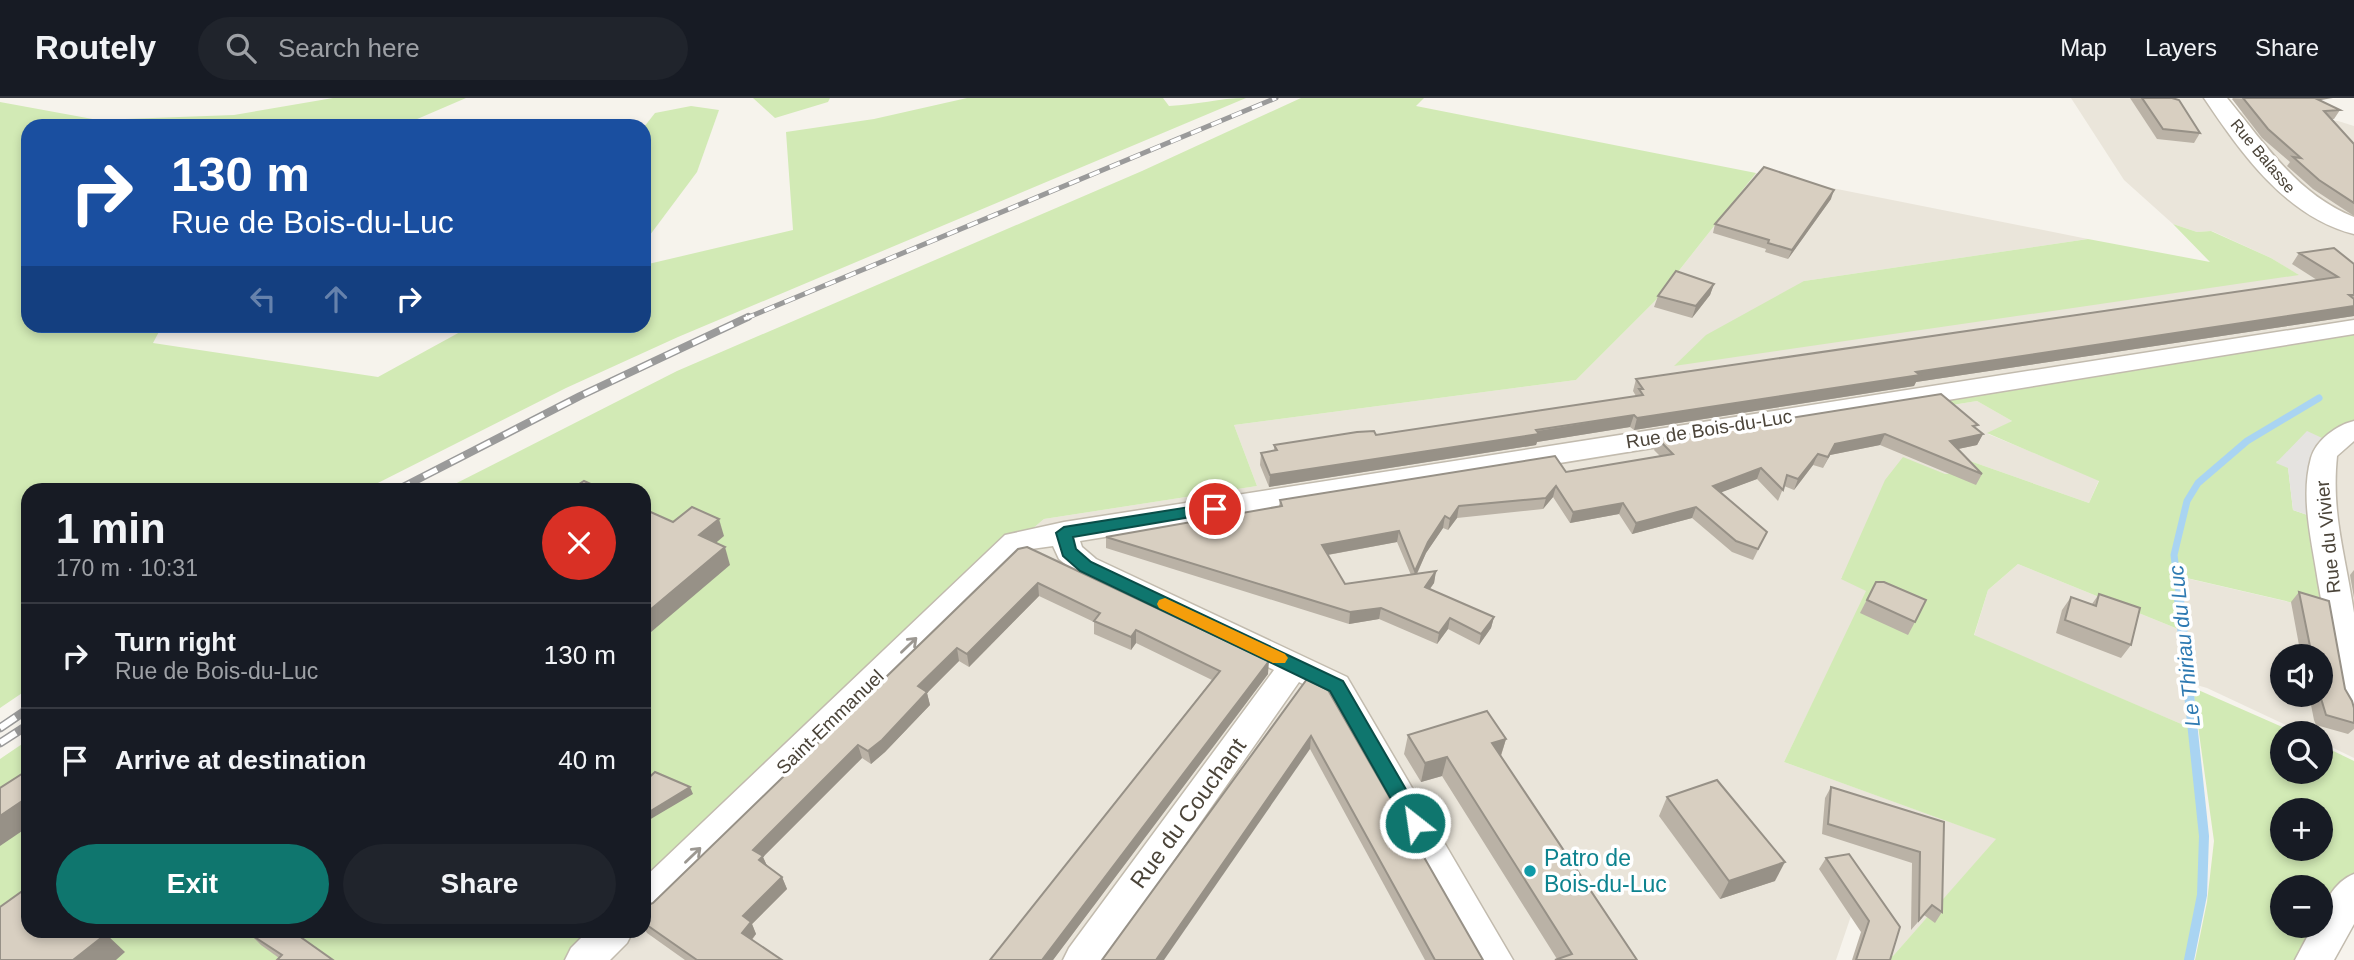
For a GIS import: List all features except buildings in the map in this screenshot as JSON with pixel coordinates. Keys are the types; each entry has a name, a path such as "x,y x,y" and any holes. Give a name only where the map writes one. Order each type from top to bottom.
{"street":[{"name":"Rue Balasse","path":"2215,98 2284,186 2319,212 2354,226"},
{"name":"Rue de Bois-du-Luc","path":"1015,542 2354,327"},
{"name":"Rue du Vivier","path":"2354,429 2333,443 2324,456 2321,468 2322,520 2354,699"},
{"path":"1064,533 1069,552 1086,566 1336,686 1494,960"},
{"name":"Saint-Emmanuel","path":"651,895 1015,542"},
{"name":"Rue du Couchant","path":"1082,960 1294,666"},
{"path":"2314,960 2354,890"},
{"path":"584,960 607,938"}],"shaded area":[{"path":"2071,98 2215,98 2226,111 2338,121 2354,126 2354,327 1946,406 1977,401 2012,421 1988,434 2099,480 2089,503 1970,461 1966,471 1945,474 1841,578 1867,591 1784,762 1997,839 1893,956 1876,953 1851,916 1836,960 584,960 607,938 651,938 651,895 1006,551 1044,519 1257,486 1234,425 1576,380 1655,301 1756,173 2088,239 1804,281 2297,274 2271,258 2212,231 2197,232 2173,224 2124,180"},
{"path":"2354,429 2354,758 2333,748 2333,721 2277,721 2207,688 2190,683 2186,658 2193,729 1974,636 1988,590 2018,564 2183,631 2177,576 2337,613 2321,468"},
{"path":"2307,431 2333,443 2322,520 2293,510 2288,468 2276,463"}],"green space":[{"path":"333,98 466,98 417,119 125,119 234,115"},
{"path":"753,98 830,98 828,102 775,118"},
{"path":"967,98 1163,98 1169,106 1246,98 678,337 566,388 378,483 21,483 21,694 0,708 0,102 93,119 21,119 21,333 158,333 153,343 378,377 458,333 651,333 651,263 793,230 786,132 874,119"},
{"path":"1301,98 1424,98 1416,106 1756,173 1655,301 1576,380 1234,425 1257,486 1044,519 1006,551 651,895 651,483 457,483 677,371 1142,171"},
{"path":"691,106 719,110 697,172 651,234 650,119 655,113"},
{"path":"2173,224 2197,232 2211,231 2271,258 2299,275 1674,366 1706,335 1804,281 2088,239 2210,262"},
{"path":"2354,327 2354,429 2276,462 2288,467 2293,510 2322,520 2337,613 2178,576 2183,631 2018,564 1988,590 1974,635 2193,729 2204,836 2202,895 2189,960 1874,960 1876,953 1893,956 1996,839 1784,762 1866,591 1841,579 1885,480 1903,457 1945,474 1966,471 1970,461 2089,503 2099,481 1987,433 2012,421 1977,401 1946,406 1934,393"},
{"path":"2196,689 2270,722 2270,784 2333,784 2333,751 2354,761 2354,875 2333,904 2333,875 2270,875 2270,938 2312,938 2301,960 2195,960 2207,902 2214,841 2194,697"},
{"path":"21,745 21,938 607,938 584,960 0,960 0,759"}],"waterway":[{"name":"Le Thiriau du Luc","path":"2180,601 2174,555 2187,501 2198,483 2247,441 2319,398"},
{"name":"Le Thiriau du Luc","path":"2179,599 2204,836 2202,895 2189,960"}],"railway":[{"path":"744,319 1276,98"},
{"path":"411,483 580,396 748,317"},
{"path":"0,728 21,714"},
{"path":"0,743 21,730"}],"slow traffic":[{"path":"1165,604 1279,658"}],"place":[{"name":"Patro de Bois-du-Luc","path":"1530,871"}],"route":[{"path":"1215,509 1064,533 1069,552 1086,566 1336,686 1415,823"}]}
